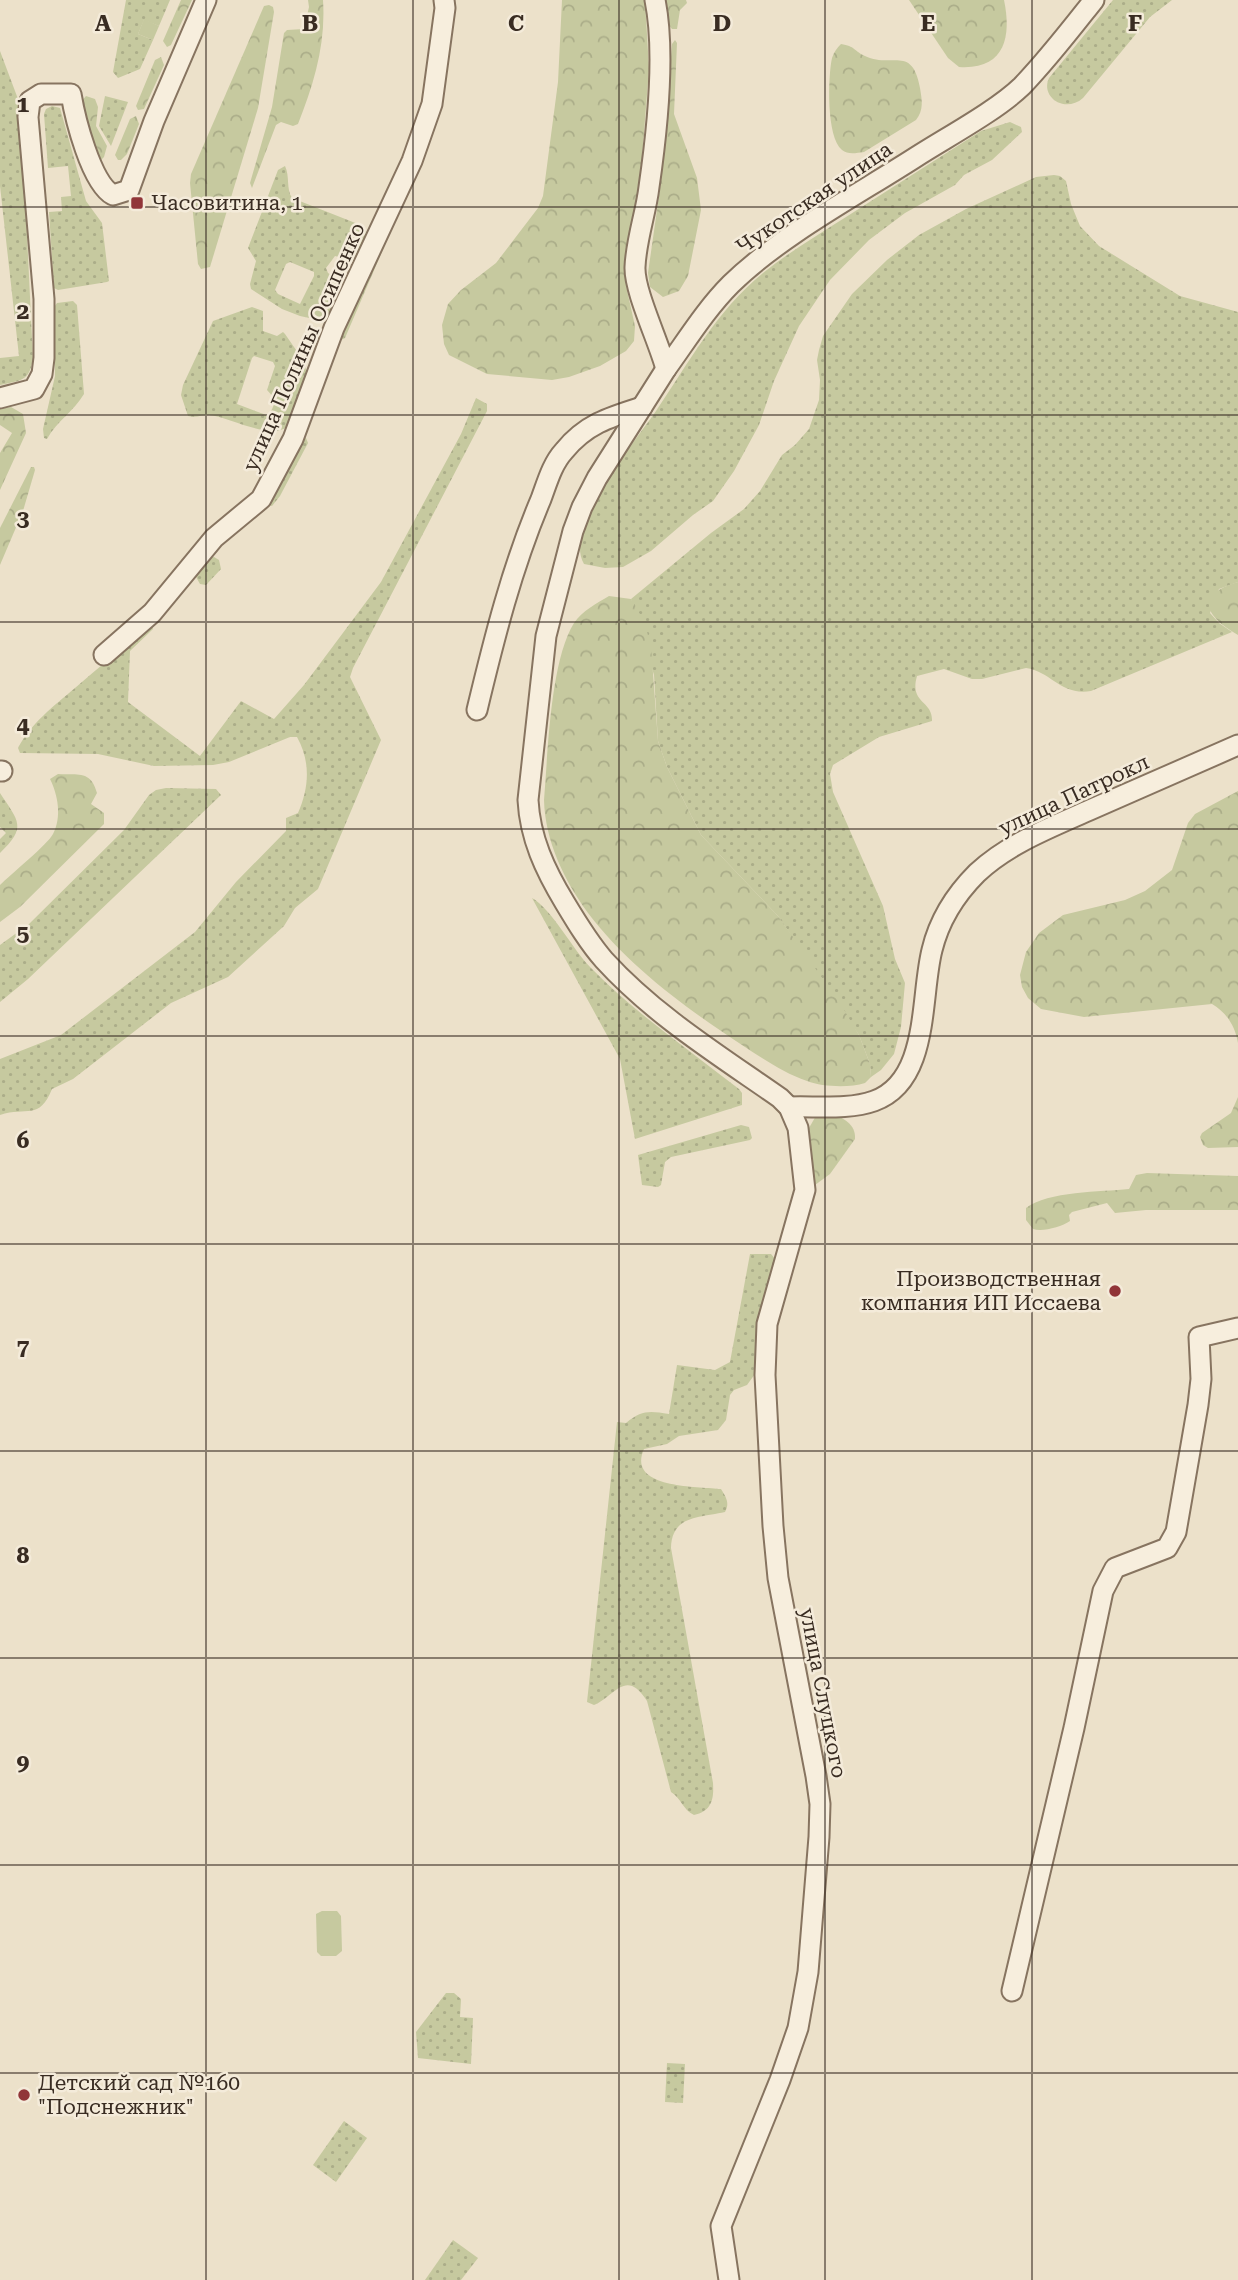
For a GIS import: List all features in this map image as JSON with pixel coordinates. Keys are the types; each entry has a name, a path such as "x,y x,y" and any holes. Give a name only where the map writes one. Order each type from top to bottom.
{"street":[{"path":"0,397 27,392 39,383 44,358 44,299 30,136 30,102 41,94 71,94 83,141 105,189 113,195 129,190 154,121 206,0"},
{"name":"улица Полины Осипенко","path":"104,655 152,613 214,538 258,503 280,463 296,432 334,328 412,161 432,104 444,0"},
{"path":"655,0 659,55 657,107 649,187 635,267 636,283 666,369"},
{"name":"Чукотская улица","path":"789,1107 629,985 603,958 576,922 535,844 529,822 528,800 546,636 563,567 582,506 597,478 666,369 708,310 730,285 753,264 797,233 979,117 1021,87 1094,0"},
{"path":"477,710 495,632 532,519 555,465 565,449 594,424 642,407"},
{"name":"улица Патрокл","path":"789,1107 849,1105 874,1101 894,1090 912,1066 920,1033 932,948 945,915 959,893 994,858 1021,842 1238,745"},
{"name":"улица Слуцкого","path":"729,2280 721,2226 776,2091 797,2028 813,1935 819,1837 820,1804 816,1776 778,1578 765,1375 767,1324 805,1190 798,1128 789,1107"},
{"path":"1012,1991 1074,1728 1103,1591 1115,1568 1167,1548 1176,1532 1201,1379 1199,1337 1238,1328"}],"green space":[{"path":"126,0 170,0 159,26 144,20 138,34 153,40 140,69 118,78 113,72"},
{"path":"181,0 192,0 171,45 167,47 163,41"},
{"path":"308,0 323,0 323,32 314,79 298,124 293,126 281,122 276,125 252,188 250,183 272,107 284,33 287,30 304,29"},
{"path":"562,0 645,0 649,69 640,183 625,264 626,286 635,326 634,341 626,351 600,366 569,377 552,380 487,374 449,355 444,344 442,325 448,304 461,290 496,263 538,208 543,196 558,82"},
{"path":"666,0 686,0 687,3 680,10 677,29 672,29 668,24"},
{"path":"909,0 1004,0 1007,27 1001,49 986,63 974,67 959,67 948,58"},
{"path":"1113,0 1172,0 1150,17 1083,98 1069,104 1056,101 1048,91 1049,78"},
{"path":"269,5 274,12 258,108 210,267 201,269 198,264 191,174 264,6"},
{"path":"144,19 159,26 153,40 138,34"},
{"path":"675,40 674,114 697,178 701,210 688,276 679,291 663,297 650,287 648,273 660,189 672,44"},
{"path":"841,44 875,59 906,62 912,66 920,88 921,109 916,120 864,152 844,152 833,133 829,92 831,67 832,58"},
{"path":"0,51 18,99 22,131 33,359 29,372 23,379 0,385 0,358 19,356 0,186"},
{"path":"161,57 164,65 144,109 138,110 136,106 155,60"},
{"path":"86,96 95,99 98,107 96,126 107,146 101,160 94,148 81,102"},
{"path":"105,96 128,102 111,146 99,126"},
{"path":"52,106 60,108 86,201 102,223 107,282 58,290 54,288 49,212 62,211 61,197 71,196 68,166 48,168 44,114 46,109"},
{"path":"136,116 139,124 127,154 118,160 115,155 130,119"},
{"path":"1010,122 1021,127 1022,132 992,160 964,175 955,185 905,213 869,240 830,280 799,326 774,381 759,425 734,471 713,501 651,551 623,567 605,568 584,564 580,548 583,529 604,485 704,338 731,304 763,273 793,251 981,131"},
{"path":"285,166 292,198 363,226 368,235 356,262 335,256 326,268 328,273 345,283 328,322 282,309 251,289 256,261 248,248 278,170","holes":["290,262 314,272 300,304 275,290 286,264"]},
{"path":"1054,175 1066,181 1080,226 1099,246 1180,296 1238,312 1238,582 1219,589 1210,613 1232,632 1091,691 1072,690 1026,668 982,679 972,679 944,669 917,676 916,692 929,709 932,721 879,737 833,765 830,774 833,792 883,906 895,959 905,983 901,1027 894,1054 881,1070 871,1077 870,1064 859,1035 778,916 701,835 667,767 658,741 654,675 631,599 744,509 760,491 782,455 809,429 819,400 817,360 823,336 852,294 887,260 919,235 966,209 1036,177"},
{"path":"388,227 387,240 345,338 339,341 335,335"},
{"path":"73,301 77,305 84,394 47,439 44,438 43,429 55,376 54,307 57,303"},
{"path":"252,307 263,311 263,331 277,336 283,332 285,334 303,360 307,373 289,426 271,431 209,415 188,416 181,395 183,385 213,321","holes":["254,356 273,362 275,366 267,390 276,400 269,416 237,404 252,358"]},
{"path":"476,398 487,404 487,411 350,677 381,740 318,889 295,908 284,926 228,977 171,1003 73,1079 52,1089 37,1109 0,1115 0,1059 61,1035 195,932 236,882 286,831 286,818 298,813 302,804 307,775 305,756 297,737 290,737 229,762 213,765 154,766 98,754 20,753 18,748 23,739 51,708 152,625 153,629 130,651 128,702 200,756 241,701 274,719 304,685 381,582 461,434"},
{"path":"11,407 23,414 26,433 0,490 0,453 12,433 0,425 0,409"},
{"path":"306,438 308,443 280,496 272,506 268,505 301,439"},
{"path":"31,467 35,470 23,511 0,565 0,528"},
{"path":"208,558 219,560 221,569 206,585 200,584 195,575"},
{"path":"1238,582 1238,635 1218,621 1209,607 1215,593"},
{"path":"609,596 631,599 644,621 651,646 658,741 667,767 701,835 778,916 840,1003 859,1035 870,1064 871,1077 865,1083 836,1086 807,1081 773,1065 721,1031 659,985 621,951 588,913 564,874 552,845 544,800 555,684 566,640 574,623 585,611"},
{"path":"58,774 78,774 91,780 97,793 91,804 104,813 104,824 20,907 0,922 0,885 44,845 56,827 58,806 50,779"},
{"path":"166,788 216,789 221,795 28,979 0,1002 0,945 29,924 124,830 149,795"},
{"path":"1238,791 1238,1043 1230,1020 1212,1004 1084,1017 1041,1009 1028,998 1020,975 1026,952 1039,933 1063,915 1125,900 1145,891 1172,870 1188,823 1195,814"},
{"path":"0,793 12,811 17,830 0,853 0,839 6,833 0,827"},
{"path":"532,898 547,911 584,960 608,985 739,1089 742,1093 742,1105 635,1139 620,1059"},
{"path":"1238,1097 1238,1147 1208,1148 1203,1145 1200,1137 1202,1133 1231,1113"},
{"path":"831,1113 851,1126 855,1139 830,1174 815,1185 809,1128 817,1114"},
{"path":"741,1125 749,1127 752,1138 750,1140 671,1157 665,1162 661,1185 642,1185 638,1155"},
{"path":"1147,1173 1238,1176 1238,1210 1146,1210 1115,1213 1107,1203 1072,1212 1069,1215 1070,1221 1052,1228 1033,1229 1026,1220 1026,1208 1036,1202 1061,1195 1129,1189 1136,1175"},
{"path":"750,1254 771,1254 776,1260 758,1324 755,1374 747,1385 734,1390 730,1395 726,1420 718,1430 679,1436 667,1444 644,1449 641,1462 645,1472 667,1483 721,1489 727,1503 725,1512 697,1517 682,1524 676,1529 671,1548 713,1783 711,1804 705,1811 694,1815 671,1792 647,1701 640,1691 626,1685 594,1705 587,1702 617,1422 626,1423 646,1412 669,1414 677,1365 715,1370 730,1362"},
{"path":"322,1911 337,1911 341,1916 342,1951 336,1956 321,1956 317,1952 316,1914"},
{"path":"446,1993 454,1993 461,1999 460,2017 473,2018 471,2064 418,2058 416,2032"},
{"path":"667,2063 685,2064 683,2103 665,2102"},
{"path":"344,2121 367,2138 336,2182 313,2165"},
{"path":"453,2240 478,2258 461,2280 425,2280"}],"place":[{"name":"Часовитина, 1","path":"137,203"},
{"name":"Производственная компания ИП Иссаева","path":"1115,1291"},
{"name":"Детский сад №160 \"Подснежник\"","path":"24,2095"}]}
